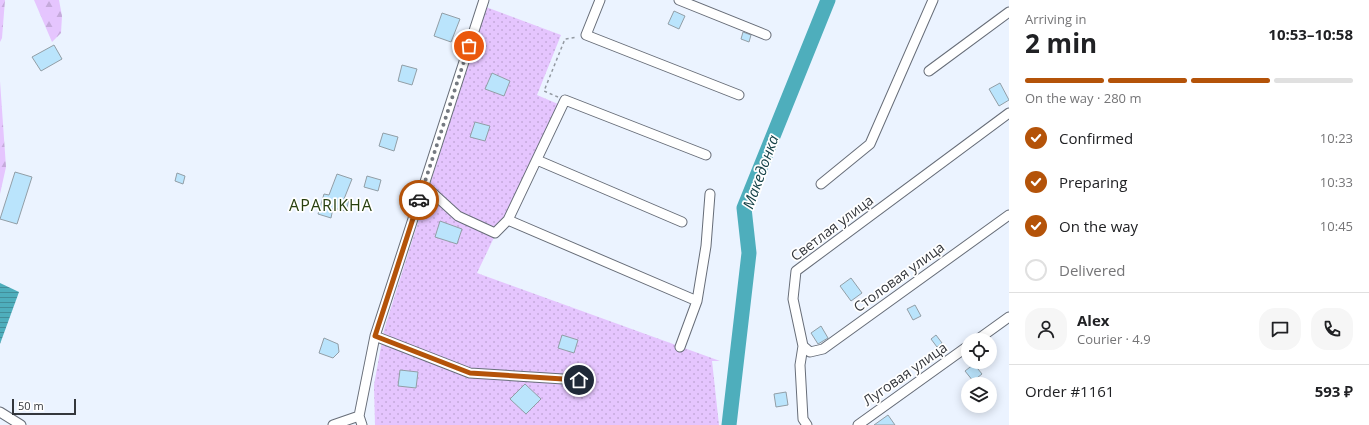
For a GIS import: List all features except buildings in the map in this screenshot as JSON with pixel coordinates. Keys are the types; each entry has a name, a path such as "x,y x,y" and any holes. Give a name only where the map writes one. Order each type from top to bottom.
{"street":[{"path":"362,425 359,416 375,336 482,0"},
{"path":"600,0 586,35 739,95"},
{"path":"679,0 766,35"},
{"path":"820,184 870,144 933,0"},
{"path":"928,71 1009,12"},
{"path":"424,185 458,216 495,234 508,220 565,100 706,155"},
{"name":"Светлая улица","path":"807,425 803,419 800,365 802,346 793,299 796,271 1009,113"},
{"path":"537,160 682,222"},
{"path":"680,347 697,301 706,246 710,194"},
{"name":"Столовая улица","path":"802,346 810,352 823,348 1009,215"},
{"path":"508,220 697,301"},
{"path":"987,333 1009,317"},
{"path":"375,336 470,373 579,380"},
{"name":"Луговая улица","path":"858,425 961,351"},
{"path":"0,412 21,425"},
{"path":"333,425 359,416"}],"path":[{"path":"565,100 544,91 566,40 586,35"}],"green space":[{"path":"0,0 5,0 2,38 0,42"},
{"path":"34,0 59,0 62,16 61,33 52,42"},
{"path":"486,7 561,35 537,95 558,104 477,273 720,361 712,361 719,425 375,425 374,385 384,330"},
{"path":"0,81 6,167 0,194"}],"water":[{"path":"0,283 19,292 0,344"}],"waterway":[{"name":"Македонка","path":"729,425 749,253 744,208 828,0"}],"way so far":[{"path":"419,200 469,46"}],"district":[{"name":"APARIKHA","path":"331,205"}],"route":[{"path":"419,200 375,336 470,373 579,380"}]}
